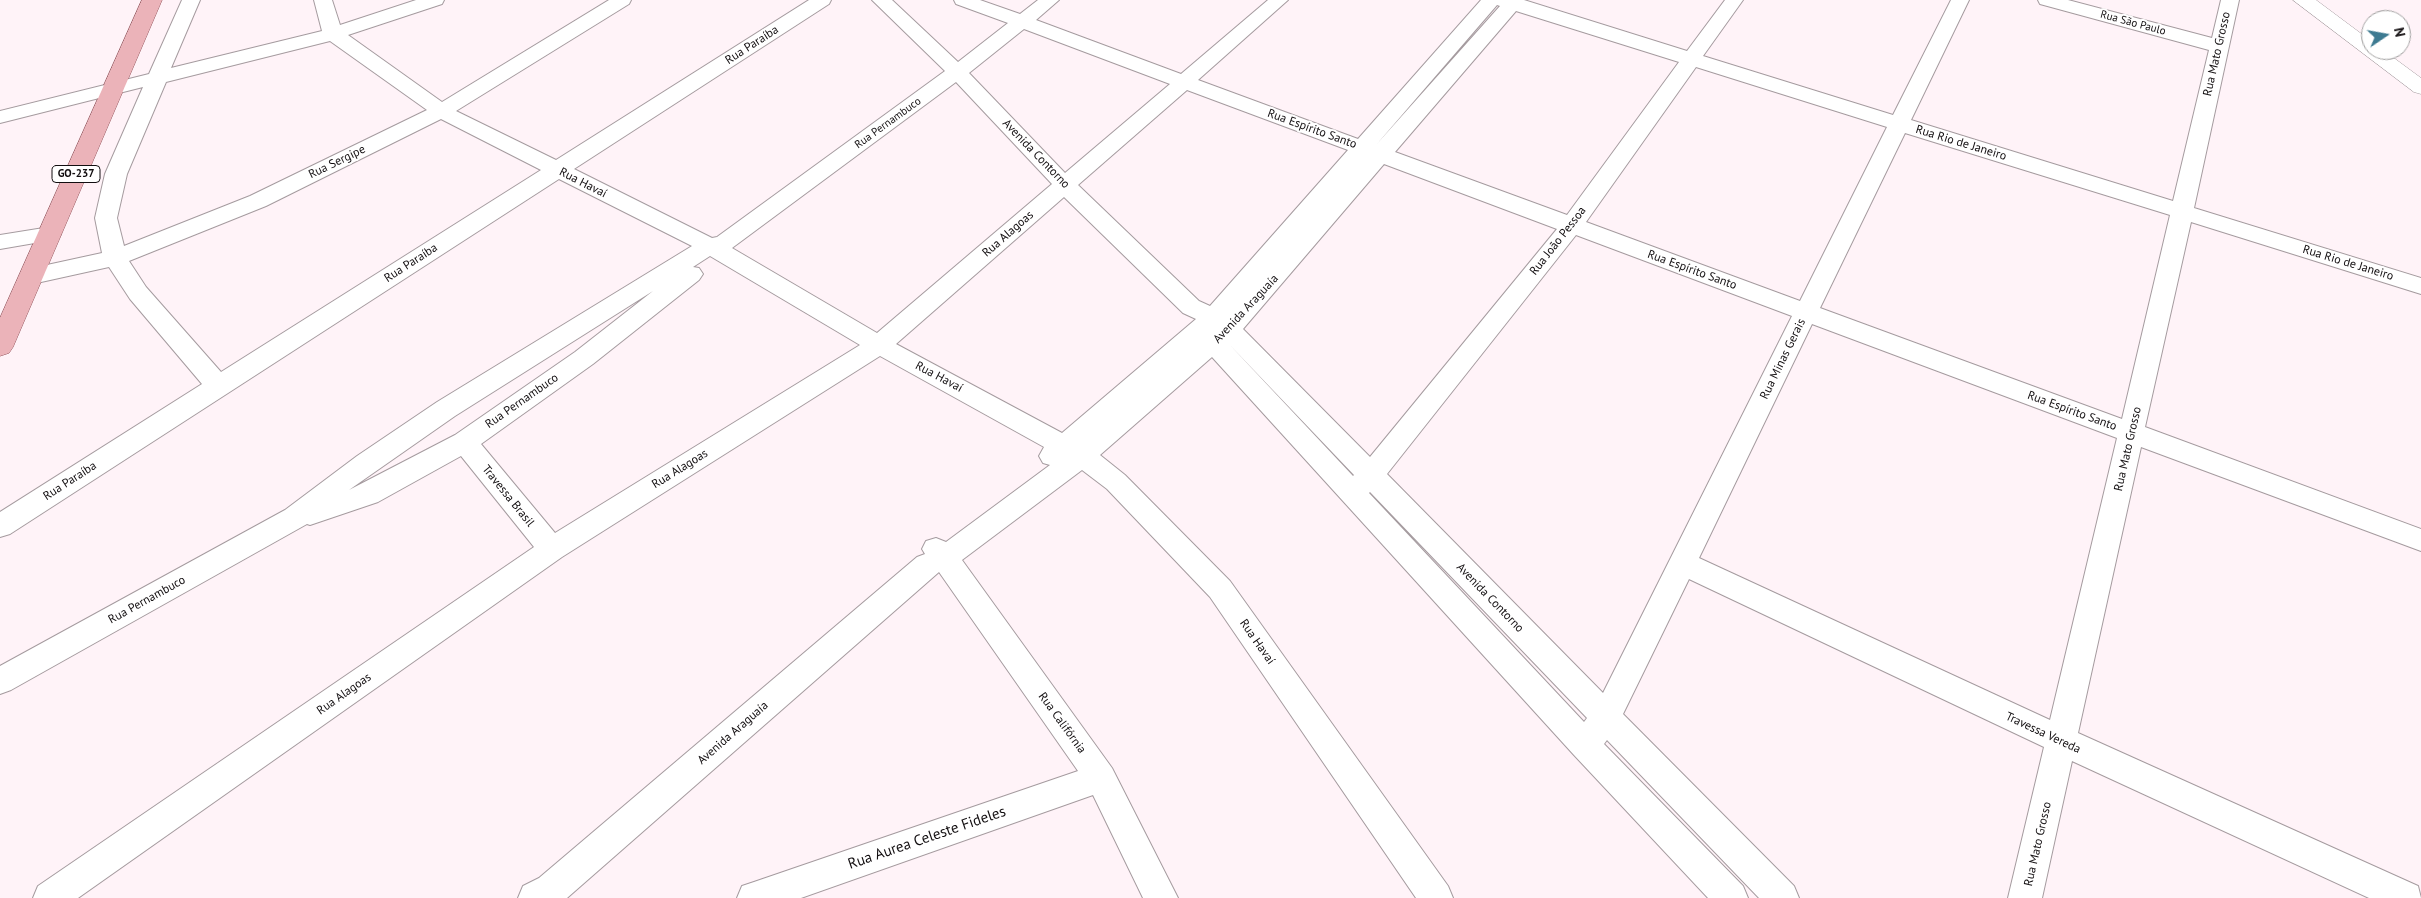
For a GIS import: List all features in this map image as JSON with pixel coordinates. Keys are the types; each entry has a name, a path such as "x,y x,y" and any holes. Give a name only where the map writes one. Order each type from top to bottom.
{"main road":[{"name":"GO-237","path":"0,347 152,0"}],"street":[{"path":"191,0 116,174 106,218 115,258 138,293 218,386"},
{"path":"323,0 333,34"},
{"path":"0,117 157,80 333,34 435,0"},
{"name":"Rua Sergipe","path":"32,276 115,258 258,201 442,111 622,0"},
{"name":"Rua Paraíba","path":"0,526 822,0"},
{"name":"Avenida Contorno","path":"881,0 957,72 1065,185 1210,325 1361,484 1585,745 1731,898"},
{"name":"Rua Espírito Santo","path":"963,0 2421,540"},
{"name":"Rua Pernambuco","path":"295,518 368,495 464,442 584,358 718,247 957,72 1050,0"},
{"name":"Rua Alagoas","path":"50,898 552,550 879,344 1186,82 1279,0"},
{"name":"Rua João Pessoa","path":"1361,484 1572,225 1734,0"},
{"name":"Rua Minas Gerais","path":"1585,745 1606,717 1960,0"},
{"name":"Rua São Paulo","path":"2047,0 2218,46"},
{"name":"Rua Mato Grosso","path":"2025,898 2230,0"},
{"path":"2303,0 2421,88"},
{"path":"2312,0 2361,35"},
{"name":"Rua Rio de Janeiro","path":"1505,1 2421,286"},
{"name":"Avenida Araguaía","path":"546,895 936,557 1074,450 1210,325 1372,151 1505,1"},
{"name":"Rua Havaí","path":"333,34 442,111 556,170 718,247 879,344 1074,450 1116,482 1220,589 1436,898"},
{"path":"2397,60 2421,77"},
{"path":"0,242 50,234"},
{"name":"Rua Pernambuco","path":"0,681 295,518 366,463 446,408 718,247"},
{"name":"Travessa Brasil","path":"464,442 552,550"},
{"name":"Avenida Contorno","path":"1361,484 1606,717 1782,898"},
{"name":"Rua Califórnia","path":"936,557 1101,778 1161,898"},
{"name":"Travessa Vereda","path":"1683,563 2062,742 2406,898"},
{"name":"Rua Aurea Celeste Fideles","path":"754,898 1101,778"}]}
